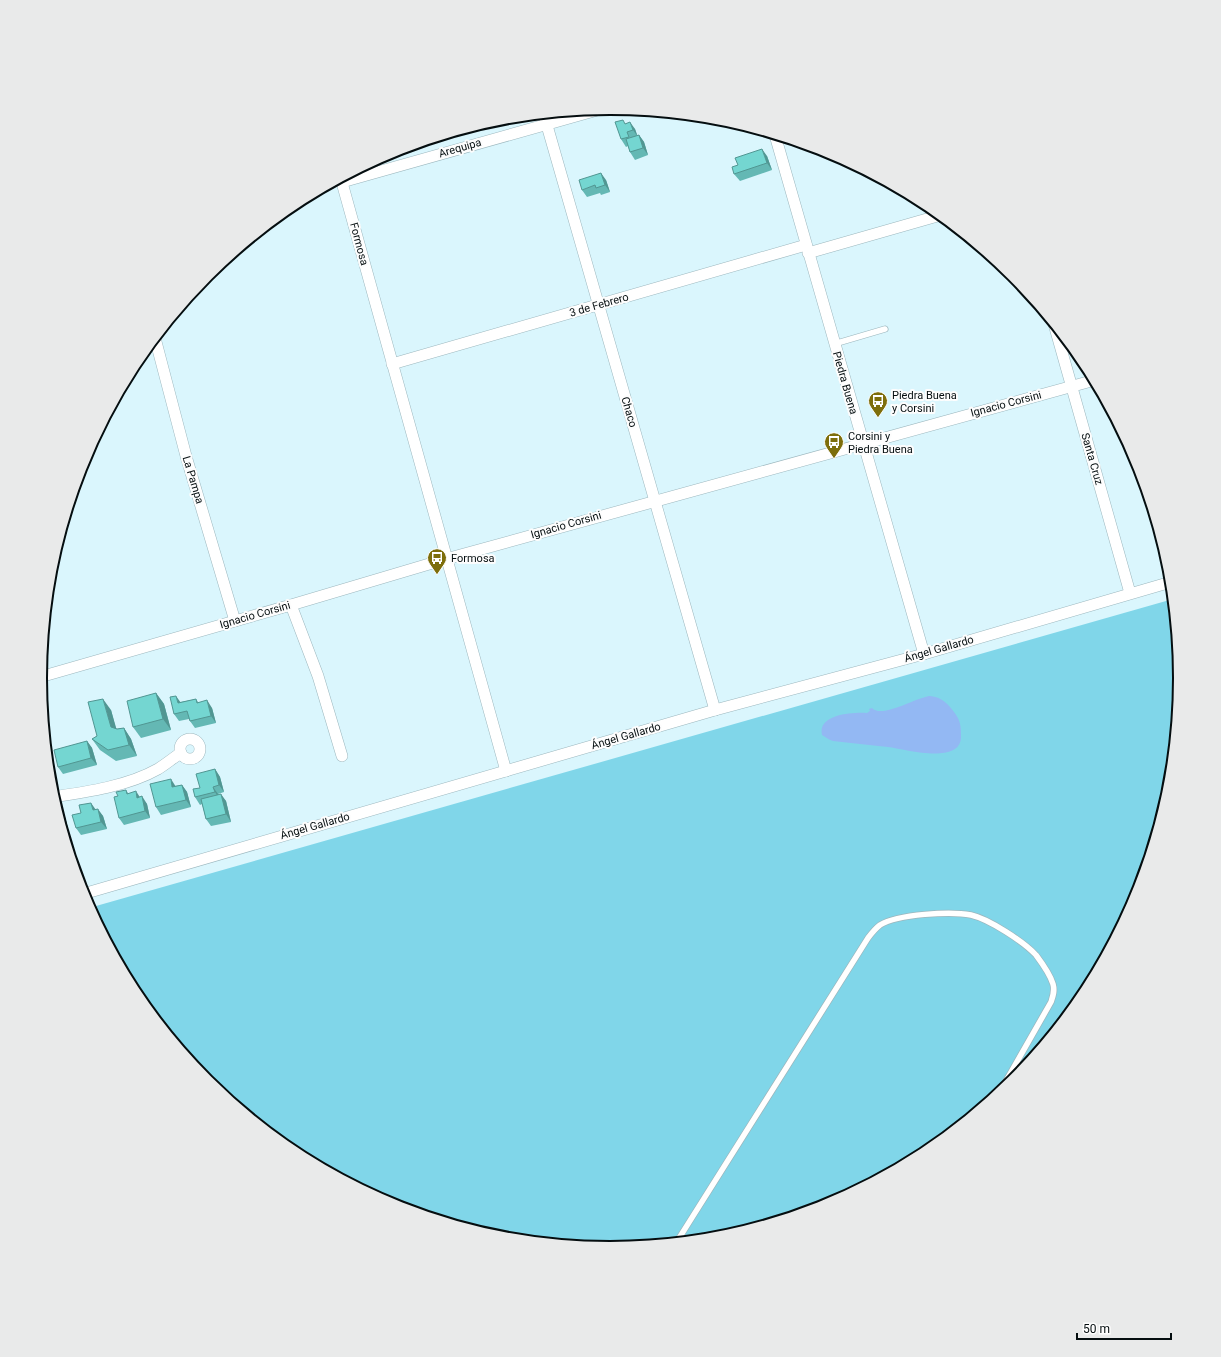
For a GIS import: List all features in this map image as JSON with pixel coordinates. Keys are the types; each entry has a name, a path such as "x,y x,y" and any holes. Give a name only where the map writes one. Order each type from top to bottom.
{"street":[{"name":"Arequipa","path":"357,175 544,119"},
{"name":"Chaco","path":"545,119 715,710"},
{"name":"Piedra Buena","path":"776,140 924,654"},
{"name":"Formosa","path":"342,183 506,771"},
{"name":"3 de Febrero","path":"392,364 599,305 934,217"},
{"name":"Santa Cruz","path":"1056,333 1130,593"},
{"name":"La Pampa","path":"157,344 186,456 235,621"},
{"name":"Ignacio Corsini","path":"47,675 446,559 1089,381"},
{"name":"Ángel Gallardo","path":"89,892 715,710 924,654 1165,584"},
{"path":"291,605 318,676 342,756"},
{"path":"60,796 114,785 136,778 157,769 181,753"}],"lane":[{"path":"834,344 885,329"},
{"path":"679,1238 868,938 880,925 896,919 957,913 973,916 992,924 1016,939 1035,954 1053,984 1054,993 1051,1002 1007,1078"}],"shaded area":[{"path":"1168,600 1173,642 1173,715 1169,752 1155,824 1144,860 1116,928 1099,960 1079,992 1058,1022 1009,1077 954,1126 892,1167 860,1184 792,1212 756,1223 684,1237 647,1241 574,1241 537,1237 465,1223 429,1212 361,1184 329,1167 267,1126 212,1077 163,1022 142,992 122,960 95,906"},
{"path":"930,696 941,699 947,704 952,709 959,721 961,727 961,738 958,746 951,751 941,753 918,752 833,741 822,735 822,728 825,723 838,716 854,713 867,713 870,711 869,709 872,708 877,711 883,711"}],"building":[{"path":"623,120 625,124 630,122 633,130 627,132 629,137 621,139 615,122"},
{"path":"639,135 643,148 630,152 626,139"},
{"path":"762,149 767,163 734,174 732,167 738,165 735,158"},
{"path":"601,173 605,185 596,188 595,185 582,190 579,180"},
{"path":"156,693 163,719 133,727 127,701"},
{"path":"176,696 178,703 196,699 197,703 207,700 211,716 190,721 187,711 174,714 170,697"},
{"path":"103,699 111,727 117,729 124,728 129,745 108,750 92,739 97,736 88,702"},
{"path":"87,741 91,758 58,767 54,750"},
{"path":"215,769 219,785 213,787 215,792 195,797 193,789 200,788 196,774"},
{"path":"171,779 172,787 182,785 186,800 156,807 150,784"},
{"path":"126,790 127,794 136,791 137,798 142,796 145,811 119,818 114,797 118,796 116,792"},
{"path":"221,794 226,814 206,819 201,799"},
{"path":"91,803 93,810 98,809 101,822 76,828 72,815 81,813 79,805"}],"place":[{"name":"Piedra Buena y Corsini","path":"878,418"},
{"name":"Corsini y Piedra Buena","path":"834,459"},
{"name":"Formosa","path":"437,575"}]}
